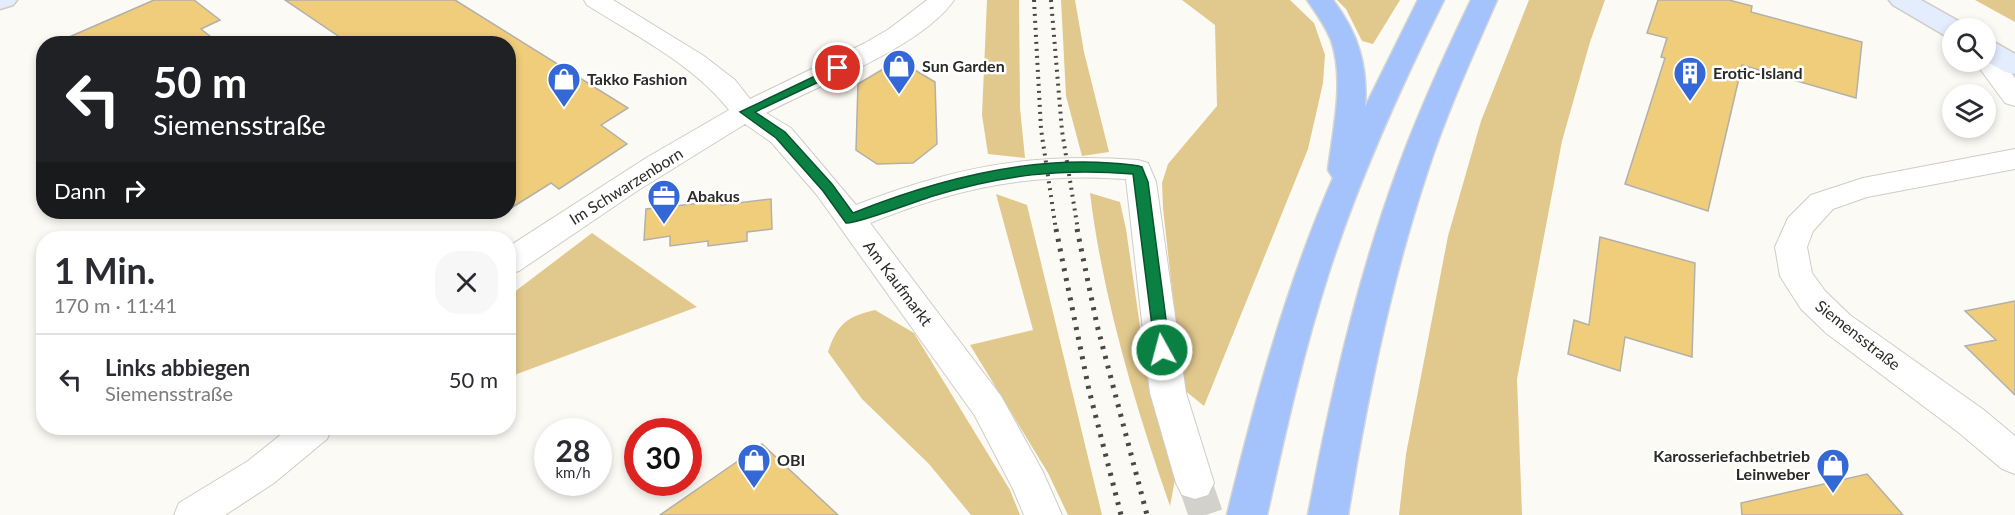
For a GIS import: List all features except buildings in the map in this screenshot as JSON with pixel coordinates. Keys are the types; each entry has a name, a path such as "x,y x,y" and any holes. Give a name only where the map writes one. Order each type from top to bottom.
{"highway":[{"path":"1320,0 1343,35 1353,70 1341,196"},
{"path":"1247,515 1264,443 1303,303 1341,196 1412,36 1431,0"},
{"path":"1328,515 1339,453 1375,296 1412,173 1449,74 1484,0"}],"main road":[{"path":"1902,0 1942,23"},
{"path":"1996,55 2015,66"}],"street":[{"name":"Am Kaufmarkt","path":"596,0 695,62 725,86 746,112 781,135 827,188 988,406 1030,484 1042,515"},
{"name":"Im Schwarzenborn","path":"516,258 660,162 746,112 838,68 891,39 942,0"},
{"path":"1996,72 2015,98"},
{"name":"Siemensstraße","path":"2011,160 1863,188 1822,202 1799,226 1791,247 1796,276 1813,300 1838,324 1971,421 2015,458"},
{"path":"851,219 878,208 962,183 1026,169 1089,166 1138,170 1142,182 1168,393 1195,483"},
{"path":"193,515 261,471 305,435"}],"shaded area":[{"path":"987,0 1019,0 1020,108 1025,158 988,154 982,115"},
{"path":"1061,0 1075,0 1084,52 1109,152 1082,156 1066,96"},
{"path":"1182,0 1290,0 1314,23 1325,55 1323,83 1308,149 1204,406 1183,389 1162,183 1168,164 1217,106 1215,25"},
{"path":"1337,0 1400,0 1373,44 1362,41 1346,9"},
{"path":"1529,0 1605,0 1590,42 1562,141 1517,379 1522,515 1399,515 1406,454 1448,236 1481,121"},
{"path":"1975,0 2015,0 2015,22"},
{"path":"1090,193 1120,202 1126,229 1150,396 1177,469 1170,506 1145,429 1112,312"},
{"path":"996,194 1027,205 1102,515 1068,515 1048,473 970,345 1033,330"},
{"path":"592,233 697,307 516,374 516,291"},
{"path":"875,310 914,333 1010,490 1020,515 971,515 929,464 862,399 828,352 835,334 845,323 858,315"}],"tunnel":[{"path":"1195,483 1206,515"}],"railway":[{"path":"1034,0 1041,129 1056,230"},
{"path":"1051,0 1062,131 1078,230"},
{"path":"1056,229 1089,390 1121,515"},
{"path":"1077,229 1097,325 1147,515"}],"place":[{"name":"Sun Garden","path":"899,95"},
{"name":"Erotic-Island","path":"1690,102"},
{"name":"Takko Fashion","path":"564,108"},
{"name":"Abakus","path":"664,225"},
{"name":"OBI","path":"754,489"},
{"name":"Karosseriefachbetrieb Leinweber","path":"1833,494"}],"route":[{"path":"838,68 746,112 781,135 851,219 932,191 1026,169 1089,166 1138,170 1142,182 1162,350"}]}
